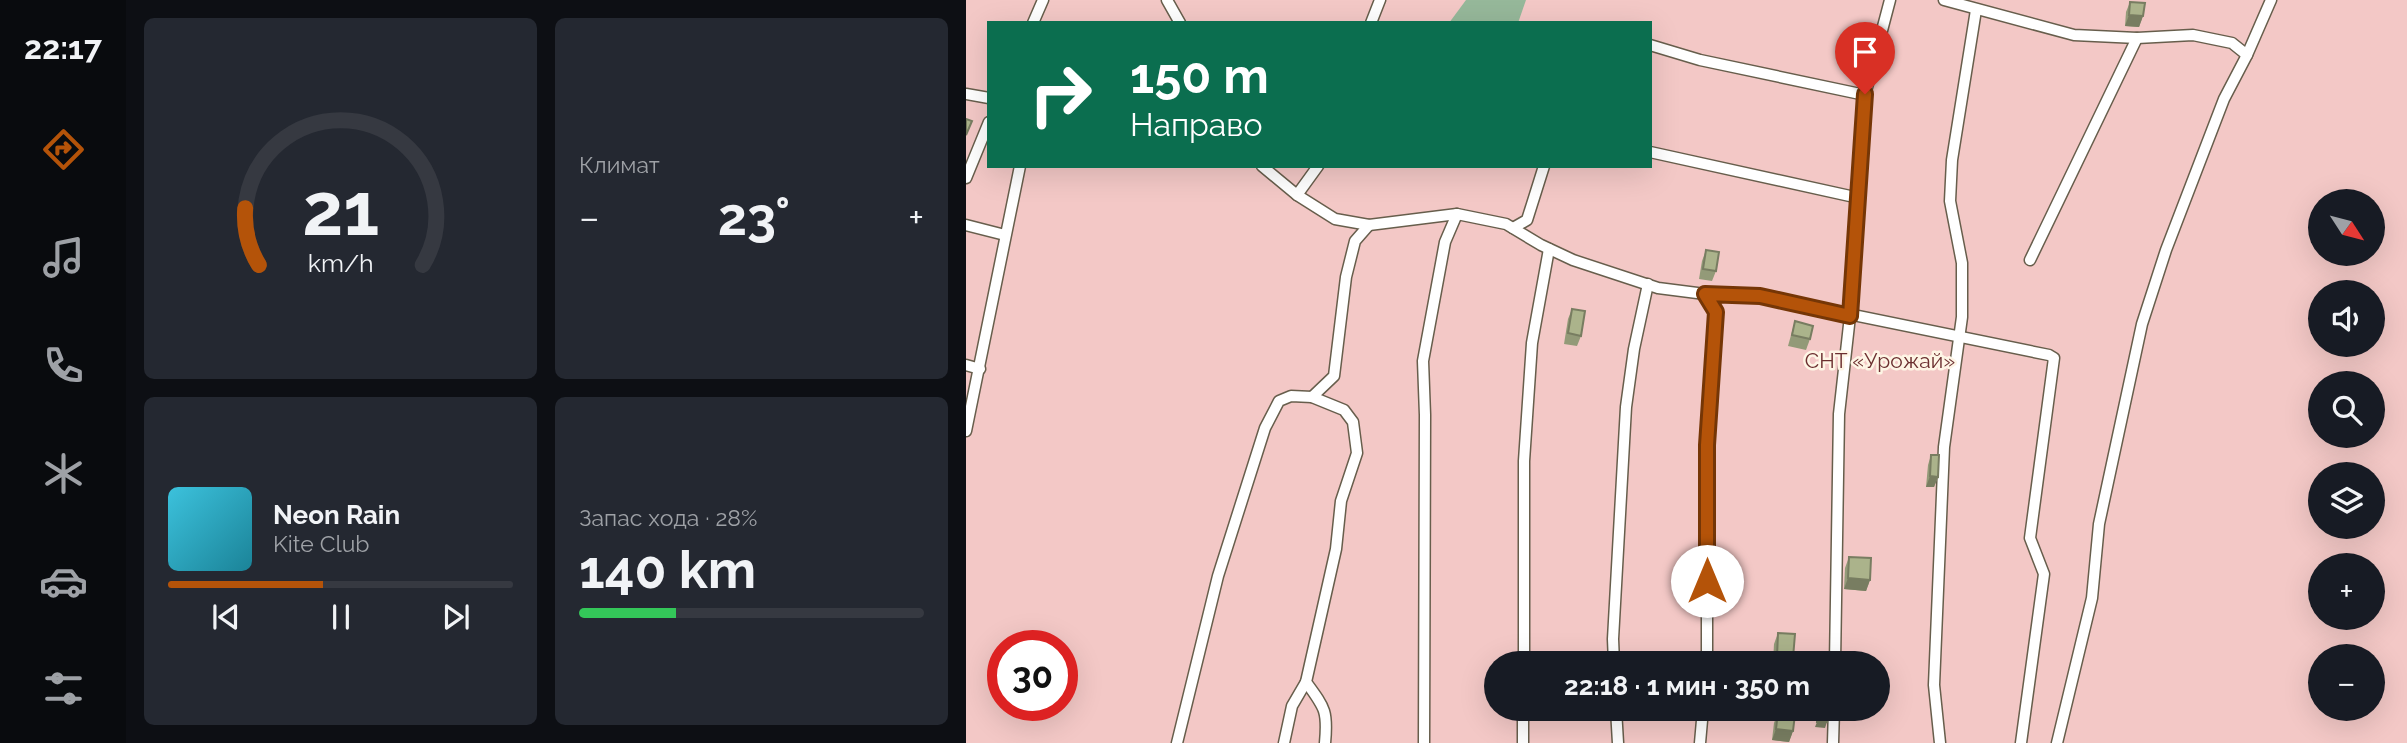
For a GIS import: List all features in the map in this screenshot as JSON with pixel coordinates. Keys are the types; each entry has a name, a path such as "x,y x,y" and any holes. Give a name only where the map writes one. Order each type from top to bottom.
{"street":[{"path":"1034,21 1043,0"},
{"path":"1167,0 1179,21"},
{"path":"1372,21 1380,0"},
{"path":"1835,651 1839,414 1850,316 1865,94 1890,0"},
{"path":"1944,0 2074,35 2137,38 2193,35 2232,43 2248,55"},
{"path":"2057,743 2092,598 2099,524 2142,324 2166,250 2224,99 2248,55 2271,0"},
{"path":"1940,743 1934,685 1944,447 1962,317 1962,263 1950,201 1952,160 1976,10"},
{"path":"2029,260 2137,38"},
{"path":"1652,45 1700,60 1865,94"},
{"path":"966,94 987,98"},
{"path":"966,178 987,127"},
{"path":"1652,152 1859,198"},
{"path":"966,431 1020,168"},
{"path":"1264,168 1297,195 1335,219 1369,225 1457,214 1506,224 1573,260 1648,284 1705,294 1760,296 2054,358 2030,538 2044,574 2021,743"},
{"path":"1297,195 1317,168"},
{"path":"1513,228 1527,220 1543,168"},
{"path":"1424,743 1426,415 1423,361 1445,242 1457,214"},
{"path":"966,225 1005,235"},
{"path":"1312,397 1334,376 1346,277 1354,241 1369,225"},
{"path":"1524,651 1524,461 1532,343 1549,249"},
{"path":"1614,651 1626,407 1634,349 1648,284"},
{"path":"1705,294 1716,312 1707,445 1707,651"},
{"path":"966,365 980,369"},
{"path":"1177,743 1218,576 1265,428 1279,401 1291,396 1312,397 1344,410 1353,422 1357,453 1341,500 1336,549 1306,682 1292,706 1284,743"},
{"path":"1306,682 1320,701 1327,719 1325,743"},
{"path":"1523,721 1523,743"},
{"path":"1617,721 1618,743"},
{"path":"1700,743 1702,721"},
{"path":"1833,743 1834,721"}],"green space":[{"name":"СНТ «Урожай»","path":"966,0 2407,0 2407,743 966,743"}],"shaded area":[{"path":"1466,0 1526,0 1519,21 1450,21"}],"building":[{"path":"2130,2 2145,3 2143,16 2129,15"},
{"path":"966,119 972,121 966,135"},
{"path":"1706,250 1719,252 1716,271 1703,269"},
{"path":"1572,309 1585,311 1581,336 1568,333"},
{"path":"1795,321 1813,326 1810,339 1792,335"},
{"path":"1931,455 1939,455 1938,477 1930,476"},
{"path":"1849,557 1871,558 1870,580 1848,578"},
{"path":"1778,633 1795,634 1794,651 1777,651"},
{"path":"1777,721 1794,721 1793,731 1776,729"}],"route":[{"path":"1707,581 1707,445 1716,312 1705,294 1760,296 1850,316 1865,94"}]}
